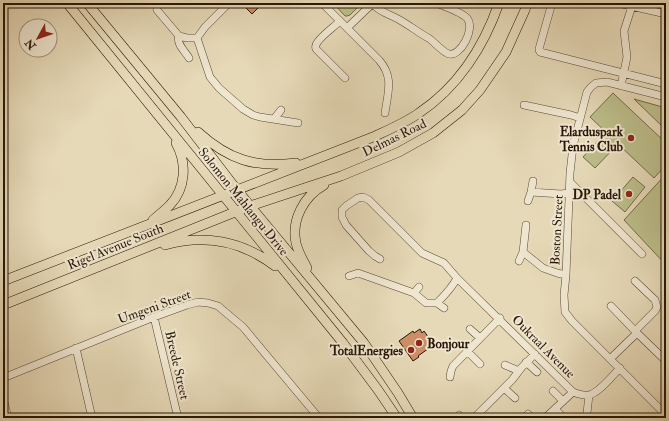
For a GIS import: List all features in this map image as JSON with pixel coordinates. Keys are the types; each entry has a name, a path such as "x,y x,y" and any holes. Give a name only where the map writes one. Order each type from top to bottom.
{"main road":[{"name":"Solomon Mahlangu Drive","path":"67,3 347,348 397,418"},
{"name":"Solomon Mahlangu Drive","path":"87,3 181,117 250,206 364,343 398,392 413,418"},
{"name":"Delmas Road","path":"223,196 373,137 397,126 419,113 438,99 456,81 478,51 499,3"},
{"name":"Delmas Road","path":"236,212 341,176 399,152 433,133 462,110 480,90 506,52 527,3"},
{"path":"181,117 217,148 244,161 257,164 288,164 308,162"},
{"path":"146,226 175,198 180,188 183,176 184,170 182,157 164,123"},
{"path":"315,284 300,254 296,241 296,222 299,211 307,198 320,187 341,176"},
{"name":"Rigel Avenue South","path":"3,281 223,196"},
{"name":"Rigel Avenue South","path":"3,304 236,212"},
{"path":"119,258 183,241 222,241 244,247 264,257 288,275"}],"street":[{"path":"229,3 205,27 198,38 210,77 218,88 246,111 260,117 298,123"},
{"path":"322,3 348,28 387,70 389,81 385,113"},
{"path":"348,28 372,3 379,10 399,20 435,43 446,52 453,54 467,41 469,34 469,22 464,16 436,3"},
{"path":"552,3 539,51 666,84"},
{"path":"618,3 666,14"},
{"path":"621,86 628,57 624,31 632,6"},
{"path":"157,10 179,36 198,38"},
{"path":"340,21 322,37 315,47 345,78"},
{"path":"179,36 178,43 189,58"},
{"name":"Boston Street","path":"666,97 607,82 596,83 587,92 573,146 569,193 564,299 565,312 568,316 666,415"},
{"path":"524,105 580,118"},
{"path":"274,120 281,110"},
{"path":"528,201 533,181"},
{"path":"570,182 642,254"},
{"path":"531,192 569,193"},
{"name":"Oukraal Avenue","path":"380,259 369,251 346,225 342,217 341,212 344,208 358,198 363,197 369,200 422,253 444,263 457,278 500,318 574,392 581,395 588,395"},
{"path":"519,261 523,252 526,225"},
{"path":"523,252 543,268 566,275"},
{"path":"349,276 358,273 390,288 409,294 424,306 437,303 453,286 457,278"},
{"path":"610,359 657,307 655,300 635,281"},
{"path":"409,294 419,287"},
{"name":"Umgeni Street","path":"3,378 154,317 198,302 208,303 218,306 247,331 319,418"},
{"path":"437,303 444,308"},
{"path":"611,306 666,360"},
{"name":"Breede Street","path":"154,317 178,418"},
{"path":"450,377 452,369 500,318"},
{"path":"470,329 480,338"},
{"path":"76,348 92,418"},
{"path":"468,352 480,364"},
{"path":"474,418 512,380 526,362 535,354"},
{"path":"526,362 537,372"},
{"path":"505,365 519,371"},
{"path":"588,418 588,395 598,390 620,368"},
{"path":"504,388 515,398"},
{"path":"553,391 563,401"},
{"path":"545,418 574,392"},
{"path":"3,398 8,418"},
{"path":"555,409 564,418"}],"green space":[{"path":"333,3 362,3 350,15 345,16"},
{"name":"Elarduspark Tennis Club","path":"613,93 666,143 666,165 654,178 618,144 595,168 583,157 606,132 590,117"},
{"path":"634,99 666,108 666,130"},
{"path":"666,174 666,265 624,220"},
{"name":"DP Padel","path":"633,177 645,187 625,212 612,201"}],"building":[{"path":"247,3 263,3 252,14 244,6"},
{"path":"420,329 422,333 424,331 431,341 429,342 432,346 413,361 399,341 413,331 414,333"}],"place":[{"name":"Elarduspark Tennis Club","path":"631,138"},
{"name":"DP Padel","path":"629,194"},
{"name":"Bonjour","path":"419,343"},
{"name":"TotalEnergies","path":"411,350"}]}
